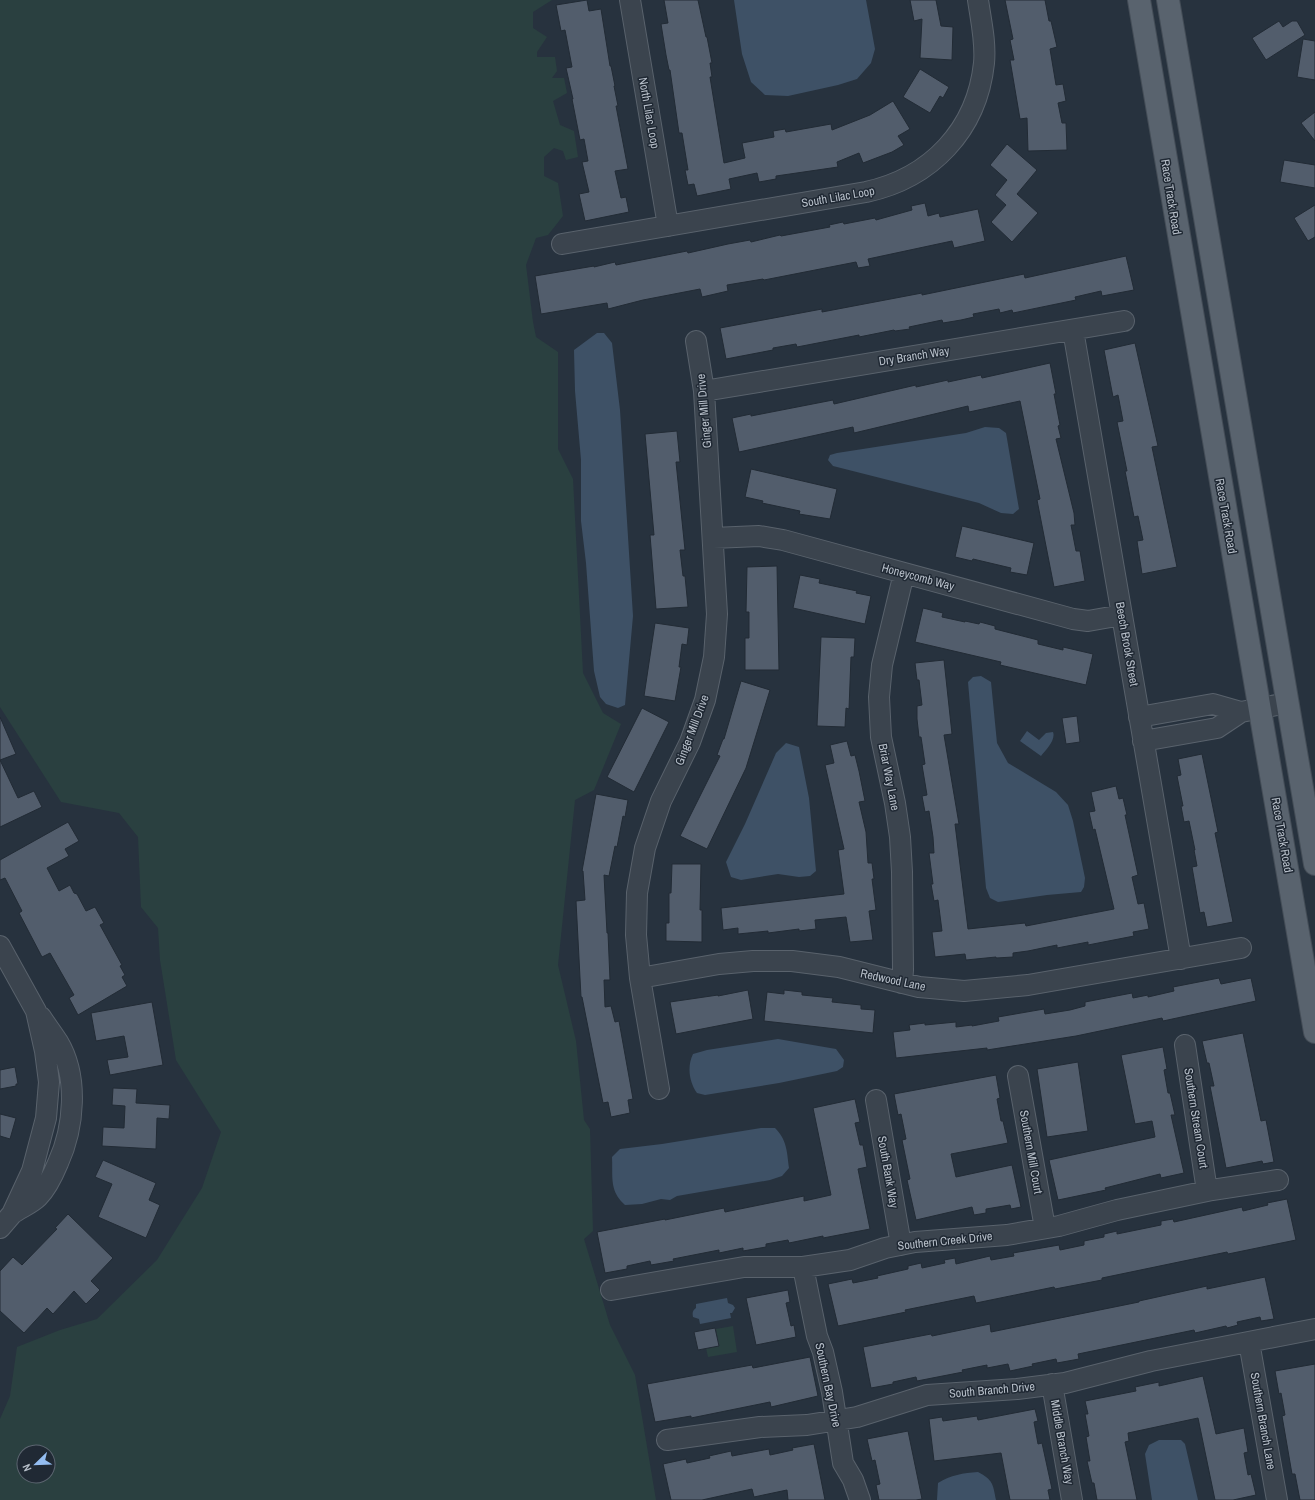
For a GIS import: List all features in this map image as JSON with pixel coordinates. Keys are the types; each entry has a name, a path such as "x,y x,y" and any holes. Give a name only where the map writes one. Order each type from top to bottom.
{"main road":[{"name":"Race Track Road","path":"1139,0 1192,318 1251,710 1315,1032"},
{"path":"1168,0 1315,864"}],"street":[{"name":"North Lilac Loop","path":"630,0 668,226"},
{"name":"South Lilac Loop","path":"562,244 866,192 898,183 918,172 936,159 953,142 975,104 981,84 984,62 984,39 978,0"},
{"name":"Dry Branch Way","path":"704,391 1124,321"},
{"name":"Beech Brook Street","path":"1073,330 1181,958"},
{"name":"Ginger Mill Drive","path":"659,1089 640,978 636,935 637,893 645,848 662,801 690,742 706,700 714,657 717,614 704,391 696,341"},
{"name":"Honeycomb Way","path":"713,538 759,536 783,540 1073,619 1088,621 1122,615"},
{"name":"Briar Way Lane","path":"902,983 902,872 900,837 895,803 881,737 879,697 882,665 904,573"},
{"path":"1143,741 1217,728 1251,710 1287,702"},
{"path":"1139,717 1213,704 1251,710"},
{"path":"0,946 36,1011 59,1043 66,1062 71,1084 72,1106 71,1124 68,1138 61,1157 47,1185 38,1197 6,1221"},
{"name":"Redwood Lane","path":"640,978 719,964 753,961 792,961 839,967 919,987 964,991 1028,984 1241,948"},
{"name":"Southern Stream Court","path":"1185,1045 1208,1191"},
{"name":"Southern Mill Court","path":"1018,1076 1045,1228"},
{"name":"South Bank Way","path":"876,1100 901,1245"},
{"name":"Southern Creek Drive","path":"611,1290 744,1267 803,1267 850,1260 885,1248 915,1242 1007,1235 1045,1228 1117,1210 1208,1191 1278,1180"},
{"name":"Southern Bay Drive","path":"803,1267 817,1336 823,1352 837,1419 843,1463 853,1480 860,1500"},
{"name":"South Branch Drive","path":"667,1440 760,1427 807,1425 858,1416 927,1395 1017,1389 1065,1383 1151,1361 1315,1329"},
{"name":"Southern Branch Lane","path":"1249,1342 1277,1500"},
{"name":"Middle Branch Way","path":"1052,1384 1072,1500"}],"green space":[{"path":"0,0 552,0 533,12 533,28 547,37 537,52 537,57 555,57 557,71 552,78 564,78 567,93 553,101 560,125 574,131 578,157 566,160 563,151 554,148 544,157 544,176 558,183 563,216 548,235 536,238 526,265 536,337 558,352 558,449 573,479 583,673 603,713 621,724 594,790 575,800 558,965 576,1041 584,1120 590,1129 593,1231 584,1239 610,1325 635,1375 656,1500 0,1500 0,1419 10,1396 17,1347 60,1330 97,1319 157,1260 202,1188 221,1132 176,1060 160,960 158,928 141,907 138,837 119,813 61,802 0,707"},
{"path":"733,1326 737,1352 708,1357 706,1348 719,1346 716,1329"}],"water":[{"path":"734,0 866,0 875,49 871,63 857,79 838,85 788,96 765,95 751,82 742,54"},
{"path":"597,333 604,333 612,343 620,410 633,616 625,705 618,708 606,704 600,697 594,671 586,563 581,521 581,460 575,391 574,350"},
{"path":"985,427 999,428 1006,433 1019,509 1013,514 1001,513 979,503 833,466 828,460 830,455 837,453 966,433"},
{"path":"981,676 991,682 997,743 1008,763 1056,792 1068,805 1073,821 1085,878 1084,887 1081,892 998,902 990,898 986,888 968,682 973,677"},
{"path":"1027,731 1039,740 1046,733 1053,732 1054,735 1052,742 1041,756 1020,741"},
{"path":"786,743 799,747 809,798 816,871 810,876 799,877 778,874 741,880 731,877 726,862 745,824 776,753"},
{"path":"778,1039 836,1049 844,1060 843,1067 837,1071 779,1083 705,1095 697,1093 694,1089 690,1074 690,1064 693,1054 707,1050"},
{"path":"761,1128 775,1128 782,1137 787,1151 789,1168 782,1176 770,1180 677,1196 670,1200 661,1199 642,1204 625,1205 616,1194 612,1177 612,1157 620,1149 662,1144"},
{"path":"727,1298 728,1303 733,1305 735,1308 732,1313 730,1313 731,1318 700,1324 699,1319 693,1317 693,1310 696,1308 696,1304"},
{"path":"1159,1440 1181,1440 1185,1444 1198,1500 1152,1500 1145,1454 1149,1445"},
{"path":"978,1472 992,1483 996,1500 937,1500 938,1483 957,1475"}],"building":[{"path":"587,0 589,11 601,9 610,66 615,86 618,106 616,106 628,169 615,171 621,198 626,197 629,212 585,221 579,194 589,192 582,162 588,161 584,139 580,140 566,68 572,67 565,30 561,31 556,5"},
{"path":"664,0 698,0 712,63 710,63 712,77 710,77 724,163 745,158 742,143 774,137 773,131 785,129 786,132 831,124 832,130 870,115 893,101 910,129 898,136 904,145 892,152 863,163 859,153 837,162 838,167 776,176 776,179 759,182 757,173 729,179 731,189 697,196 694,184 688,185 685,170 688,170 682,133 679,133 670,70 661,24 668,23"},
{"path":"910,0 936,0 941,26 953,27 952,60 920,58 922,19 914,21"},
{"path":"1005,0 1045,0 1049,21 1051,21 1057,47 1050,49 1056,85 1063,84 1066,101 1058,103 1062,123 1066,123 1067,150 1028,151 1027,118 1020,119 1010,60 1014,60 1010,40 1013,39"},
{"path":"1279,21 1283,27 1292,21 1297,21 1305,35 1266,60 1252,38"},
{"path":"1303,39 1315,41 1315,80 1297,77"},
{"path":"920,69 949,87 943,98 940,96 930,113 903,97"},
{"path":"1315,112 1315,141 1301,123"},
{"path":"1007,144 1037,170 1017,194 1038,213 1012,242 991,222 1006,205 995,195 1007,180 990,165"},
{"path":"1284,160 1315,165 1315,188 1280,182"},
{"path":"925,203 928,216 939,213 940,217 978,209 985,241 954,248 952,241 868,259 870,266 858,268 856,262 764,280 727,285 728,291 702,297 700,289 643,300 608,309 607,303 541,314 535,276 594,267 615,262 616,265 687,251 688,253 750,240 751,242 780,235 830,227 829,225 843,222 844,224 875,218 876,220 912,210 911,206"},
{"path":"1315,205 1315,237 1308,241 1294,218"},
{"path":"1126,256 1134,290 1102,296 1101,291 1075,297 1076,300 1013,313 1012,310 1000,313 999,309 973,314 974,317 961,320 943,323 942,320 909,327 910,329 894,330 859,337 859,335 797,347 796,344 726,359 720,328 822,309 822,312 922,293 922,295 1024,274 1025,278"},
{"path":"1135,343 1158,446 1152,447 1177,567 1142,574 1137,541 1143,540 1138,516 1134,517 1125,471 1127,471 1117,422 1123,421 1118,395 1113,397 1104,350"},
{"path":"1050,363 1060,425 1058,426 1061,438 1056,439 1074,513 1075,525 1071,525 1076,551 1080,551 1085,581 1054,587 1037,500 1040,499 1020,401 969,412 968,406 854,433 853,427 739,452 732,418 751,414 751,416 833,400 834,404 916,385 916,387 981,375 982,378"},
{"path":"677,431 680,462 676,462 685,550 680,550 683,576 685,576 688,607 656,609 650,535 654,535 645,434"},
{"path":"751,469 837,489 830,519 799,514 800,511 762,503 763,501 745,497"},
{"path":"962,526 1034,543 1027,575 1010,572 1011,568 973,559 972,561 955,557"},
{"path":"777,566 779,670 745,670 745,638 749,638 749,612 746,612 747,567"},
{"path":"800,575 820,579 819,583 857,591 856,593 871,596 865,624 793,608"},
{"path":"923,608 943,613 942,617 979,624 980,622 995,626 995,629 1038,640 1038,644 1063,650 1063,647 1093,654 1086,685 1000,665 1001,662 915,642"},
{"path":"655,623 689,628 687,645 682,644 679,667 681,667 675,701 644,696"},
{"path":"821,637 855,638 854,657 851,657 849,709 846,708 845,727 817,726"},
{"path":"944,660 952,734 944,735 959,824 955,824 968,929 1025,923 1026,926 1114,909 1095,829 1093,830 1089,812 1095,811 1091,792 1116,786 1119,799 1123,798 1127,815 1125,815 1138,875 1132,877 1138,904 1144,903 1149,929 1133,932 1134,936 1088,945 1088,942 1057,948 1057,945 1013,953 1013,957 966,960 965,954 935,957 932,932 942,931 938,900 934,901 931,884 933,884 929,853 934,853 933,837 929,811 925,812 922,796 927,795 922,765 925,764 917,719 917,706 922,705 915,663"},
{"path":"741,681 770,690 746,768 707,849 680,836 720,756 717,755 724,739"},
{"path":"642,708 669,722 634,792 607,777"},
{"path":"1077,716 1080,742 1066,744 1062,718"},
{"path":"0,717 16,754 0,760"},
{"path":"847,741 851,756 855,755 865,801 859,802 866,832 868,863 872,863 874,879 872,879 876,910 869,911 873,940 850,942 846,917 815,920 816,929 799,931 799,929 768,933 768,931 738,934 738,928 723,930 721,908 844,894 838,850 844,849 825,765 834,763 830,745"},
{"path":"1202,754 1218,832 1215,833 1233,922 1207,927 1204,912 1200,913 1192,867 1197,866 1195,850 1189,821 1184,822 1181,806 1183,806 1177,776 1181,775 1178,759"},
{"path":"0,760 18,798 34,791 42,807 0,827"},
{"path":"596,794 628,800 625,817 623,816 617,847 615,846 609,876 604,875 610,980 604,980 605,1007 611,1006 615,1022 619,1021 633,1099 628,1100 630,1113 611,1117 608,1102 603,1103 581,997 576,901 585,900 582,871"},
{"path":"68,822 79,841 65,849 69,856 47,868 59,891 70,885 74,893 77,894 86,911 95,907 104,923 100,925 122,965 120,966 125,975 122,977 127,986 78,1015 69,998 74,995 50,953 42,957 19,913 22,911 5,878 0,880 0,860"},
{"path":"672,864 701,864 700,910 702,910 702,942 666,941 666,923 669,923 669,893 671,893"},
{"path":"1219,978 1221,984 1251,978 1256,1001 1163,1021 1162,1018 1076,1036 987,1050 987,1048 896,1058 893,1032 910,1030 909,1025 956,1022 956,1027 972,1026 999,1021 998,1017 1044,1009 1045,1014 1070,1010 1085,1006 1085,1002 1132,993 1133,998 1148,995 1148,997 1174,991 1173,987"},
{"path":"748,990 753,1019 676,1034 670,1002 718,996"},
{"path":"784,990 802,992 802,995 833,998 832,1002 861,1005 861,1009 875,1010 873,1033 764,1021 767,992 784,994"},
{"path":"152,1002 163,1065 110,1075 107,1060 128,1057 124,1036 96,1041 91,1013"},
{"path":"1243,1033 1261,1121 1266,1120 1274,1162 1263,1164 1262,1161 1226,1168 1210,1086 1214,1086 1202,1041"},
{"path":"1163,1047 1167,1069 1164,1070 1168,1093 1170,1093 1175,1115 1171,1115 1184,1173 1161,1178 1160,1174 1105,1188 1106,1190 1058,1200 1049,1160 1155,1137 1152,1121 1135,1124 1121,1055"},
{"path":"1078,1062 1088,1131 1047,1137 1037,1069"},
{"path":"15,1067 18,1084 16,1084 16,1086 0,1089 0,1070"},
{"path":"996,1075 1000,1098 997,1099 1001,1121 1003,1121 1008,1143 951,1154 956,1177 1012,1165 1021,1207 1011,1209 1010,1205 986,1209 986,1213 974,1215 972,1207 916,1220 907,1180 910,1179 902,1140 906,1139 901,1114 898,1115 894,1094"},
{"path":"113,1088 137,1089 136,1103 170,1105 169,1119 157,1118 156,1149 102,1146 103,1127 124,1128 125,1106 112,1105"},
{"path":"855,1099 860,1122 855,1123 860,1145 863,1145 867,1167 858,1169 870,1229 789,1243 788,1240 766,1244 766,1247 743,1251 743,1248 719,1253 719,1250 651,1265 650,1261 627,1266 627,1269 605,1273 597,1232 724,1208 725,1212 804,1196 804,1201 831,1195 813,1108"},
{"path":"0,1114 16,1118 10,1139 0,1136"},
{"path":"103,1160 156,1183 149,1200 160,1205 146,1238 98,1217 112,1184 95,1177"},
{"path":"1287,1199 1296,1240 1228,1254 1227,1252 1055,1289 1054,1287 976,1303 974,1296 838,1326 828,1284 852,1279 853,1283 878,1278 877,1276 908,1269 908,1266 921,1263 922,1268 945,1263 944,1260 955,1258 956,1264 990,1256 991,1260 1014,1256 1013,1253 1059,1245 1060,1250 1084,1245 1084,1241 1104,1237 1104,1234 1117,1231 1117,1234 1161,1225 1161,1221 1173,1219 1174,1222 1242,1207 1243,1211 1268,1205 1267,1203"},
{"path":"68,1214 113,1258 91,1281 100,1290 86,1304 74,1291 53,1314 47,1308 24,1333 0,1311 0,1271 13,1257 22,1265 57,1229 55,1228"},
{"path":"1265,1277 1274,1319 1261,1321 1260,1317 1237,1322 1238,1325 1227,1328 1226,1326 1195,1333 1194,1330 1078,1354 1079,1359 1057,1363 1056,1359 1032,1364 1033,1366 1010,1371 1008,1364 987,1368 987,1365 962,1370 963,1372 917,1381 916,1377 893,1382 893,1384 871,1388 863,1347 931,1334 932,1336 990,1324 991,1332 1139,1302 1207,1286 1207,1289"},
{"path":"788,1290 790,1302 786,1303 791,1326 794,1325 796,1337 756,1345 746,1298"},
{"path":"715,1328 719,1346 698,1350 694,1332"},
{"path":"810,1357 818,1396 771,1407 770,1402 691,1418 691,1416 655,1422 647,1384 752,1365 753,1368"},
{"path":"1315,1364 1315,1500 1300,1500 1295,1474 1292,1474 1282,1416 1285,1415 1275,1371"},
{"path":"1203,1376 1216,1434 1244,1428 1248,1452 1244,1453 1248,1475 1251,1474 1256,1495 1233,1500 1215,1500 1198,1418 1128,1433 1129,1441 1125,1442 1137,1500 1097,1500 1094,1483 1092,1483 1087,1461 1090,1461 1086,1437 1089,1436 1085,1414 1088,1414 1085,1401 1136,1391 1135,1387 1159,1382 1159,1386"},
{"path":"1035,1409 1038,1421 1034,1422 1038,1444 1042,1443 1052,1489 1048,1490 1050,1500 1010,1500 1001,1453 934,1461 929,1419 942,1417 943,1421 977,1416 978,1420"},
{"path":"908,1431 922,1499 879,1500 876,1485 880,1484 875,1460 872,1461 867,1439"},
{"path":"814,1444 825,1500 788,1500 787,1490 754,1497 752,1489 702,1500 671,1500 663,1464 686,1459 687,1463 710,1458 709,1456 731,1451 732,1456 769,1449 770,1455 793,1450 792,1448"}]}
